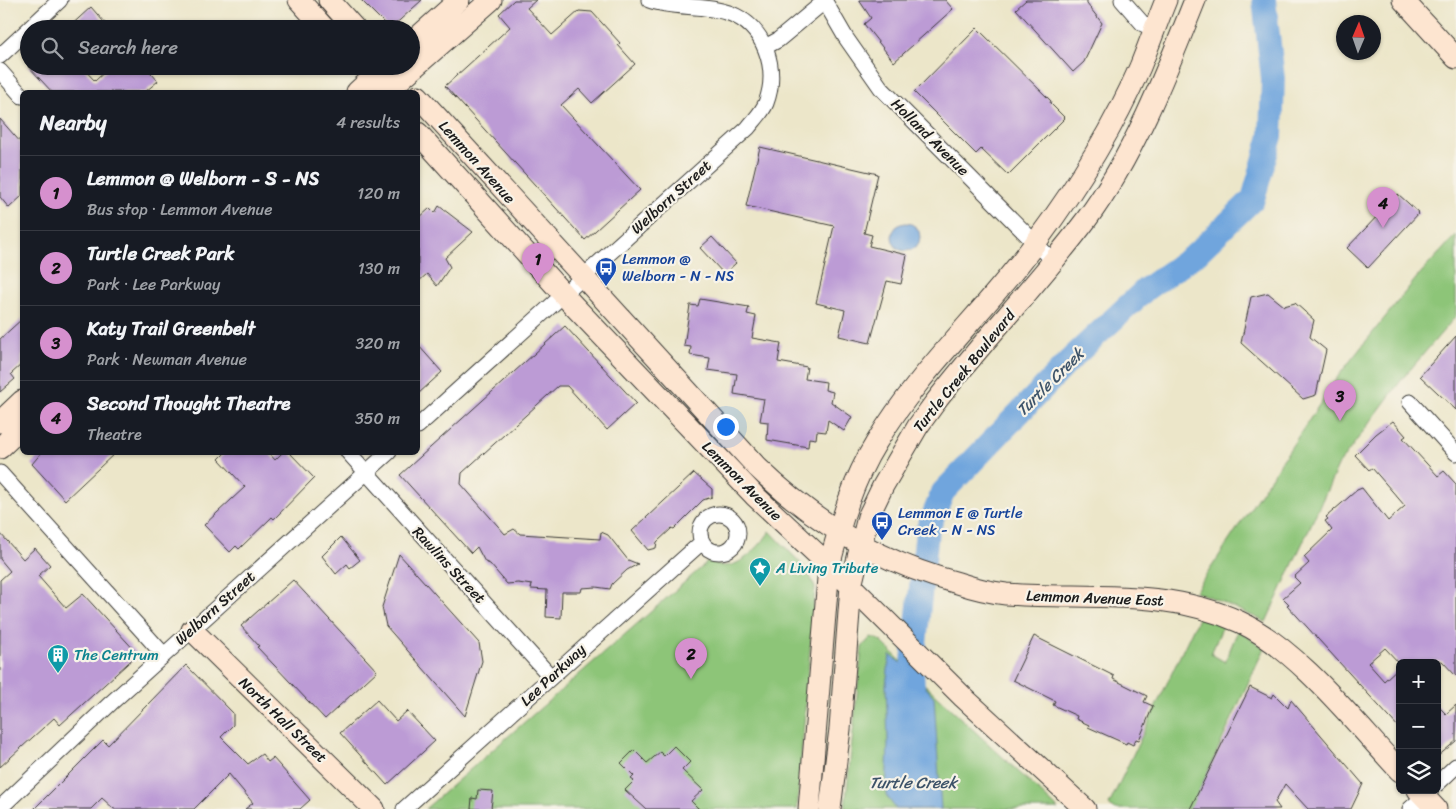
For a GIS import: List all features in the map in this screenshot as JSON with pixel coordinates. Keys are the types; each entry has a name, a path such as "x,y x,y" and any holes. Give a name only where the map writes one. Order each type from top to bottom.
{"main road":[{"path":"299,0 317,20"},
{"path":"329,0 347,20"},
{"path":"420,35 459,0"},
{"path":"420,53 491,0"},
{"name":"Turtle Creek Boulevard","path":"809,809 829,566 852,491 875,444 888,423 934,363 1036,243 1099,147 1140,67 1166,0"},
{"name":"Turtle Creek Boulevard","path":"830,809 840,729 851,586 874,504 894,464 918,426 955,378 1087,219 1122,163 1179,41 1195,0"},
{"path":"1403,0 1456,58"},
{"path":"1155,29 1179,41"},
{"name":"Lemmon Avenue","path":"420,98 757,467 808,512 838,532 883,556"},
{"name":"Lemmon Avenue","path":"420,135 564,294 755,496 851,586 882,622 1085,809"},
{"path":"934,363 955,378"},
{"path":"0,422 20,403"},
{"path":"0,448 20,429"},
{"name":"Lemmon Avenue East","path":"883,556 942,579 1003,594 1154,598 1200,607 1242,623 1264,636 1300,665 1396,767"},
{"path":"847,638 863,626 882,622"},
{"name":"North Hall Street","path":"192,630 374,809"}],"street":[{"path":"39,20 60,0"},
{"path":"649,0 727,13 749,26 765,47 778,40 825,0"},
{"name":"Holland Avenue","path":"825,0 846,38 881,88 1053,261"},
{"path":"1122,0 1143,24 1155,29"},
{"path":"0,56 20,37"},
{"name":"Welborn Street","path":"420,424 748,128 765,104 771,76 770,59 765,47"},
{"path":"0,71 20,94"},
{"path":"1410,402 1456,453"},
{"name":"Rawlins Street","path":"351,455 551,677"},
{"name":"Welborn Street","path":"0,808 164,655 386,455"},
{"path":"0,473 164,655"},
{"name":"Lee Parkway","path":"404,809 702,542"},
{"path":"1426,797 1456,766"}],"green space":[{"path":"1456,235 1456,316 1403,378 1339,464 1266,622 1195,592 1339,375 1418,276"},
{"path":"770,531 808,571 815,588 797,809 425,809 710,560 718,565 727,566 735,564 752,553"},
{"path":"1200,614 1224,623 1211,654 1225,662 1238,630 1264,648 1191,809 1113,809 1109,805"},
{"path":"871,637 880,640 1058,809 845,809 862,647"}],"water":[{"path":"906,223 916,227 920,237 916,247 906,251 896,247 892,237 896,227"},
{"name":"Turtle Creek","path":"890,655 912,671 934,697 941,809 896,809 886,795 888,742 886,685"}],"building":[{"path":"361,0 422,0 400,20 381,20"},
{"path":"514,0 536,0 527,8 552,35 579,11 592,12 620,43 618,45 635,64 592,103 579,89 561,105 640,190 585,240 445,86 510,27 499,14"},
{"path":"859,0 945,0 953,9 894,62 864,24 871,18"},
{"path":"1026,0 1087,0 1087,4 1102,23 1084,62 1073,72 1016,9"},
{"path":"91,7 102,20 77,20"},
{"path":"977,28 1051,101 1050,103 1065,118 1008,175 981,149 976,154 914,92"},
{"path":"36,75 89,75 95,81 101,75 153,75 158,81 147,90 50,90"},
{"path":"0,119 20,142 20,198 9,208 0,197"},
{"path":"760,147 878,174 864,233 872,235 869,246 907,255 901,284 887,281 870,343 839,336 845,310 816,303 834,226 746,206"},
{"path":"1398,194 1419,213 1368,268 1347,248"},
{"path":"439,206 473,232 445,258 450,267 437,286 427,274 420,280 420,217 430,208 435,213"},
{"path":"712,237 736,263 724,274 700,248"},
{"path":"1268,293 1284,306 1295,303 1314,320 1310,337 1326,350 1316,395 1303,399 1241,343 1251,297"},
{"path":"700,299 749,307 747,314 756,316 752,338 781,343 778,362 807,367 805,379 826,382 825,390 833,392 831,402 852,417 844,431 828,420 826,432 817,431 816,439 809,438 808,447 767,440 768,422 760,421 764,399 734,394 737,374 708,370 710,358 690,355 691,347 684,346 690,305 698,306"},
{"path":"20,321 20,366 11,374 15,379 0,392 0,339"},
{"path":"565,326 636,403 607,430 567,386 558,386 462,473 461,484 505,534 514,529 520,534 600,539 601,532 608,535 628,560 638,564 627,570 612,584 610,589 596,587 582,588 581,592 562,592 561,618 546,617 547,590 531,589 532,585 507,584 490,564 485,562 477,547 471,553 400,475"},
{"path":"1456,336 1456,410 1420,376"},
{"path":"420,347 442,372 420,392"},
{"path":"1393,421 1406,436 1403,438 1438,476 1444,471 1456,484 1456,676 1441,659 1396,660 1385,648 1368,663 1384,681 1396,670 1396,725 1287,605 1289,604 1283,598 1300,583 1294,577 1309,563 1304,557 1332,530 1325,521 1328,519 1326,517 1357,490 1362,488 1388,521 1405,506 1372,468 1369,470 1355,455 1376,434"},
{"path":"40,455 113,455 65,500 32,464"},
{"path":"223,455 271,455 275,460 280,455 292,455 314,478 274,519 272,517 239,549 236,546 230,552 204,525 245,487 219,459"},
{"path":"694,473 712,489 712,497 703,500 674,529 672,528 657,542 656,548 648,550 632,531"},
{"name":"The Centrum","path":"0,533 23,559 35,548 50,565 38,576 66,608 83,594 138,654 60,725 54,718 0,767 0,580 10,571 0,559"},
{"path":"341,537 360,560 350,568 347,564 336,574 322,556"},
{"path":"399,554 479,643 482,661 465,716 386,626 382,607"},
{"path":"293,580 377,671 325,719 257,647 259,646 241,626"},
{"path":"1034,636 1114,676 1113,679 1147,696 1144,702 1153,706 1139,740 1136,739 1133,745 1127,742 1126,744 1088,727 1089,725 1076,719 1077,716 1053,705 1055,701 1013,680"},
{"path":"186,665 233,713 233,725 221,737 248,764 262,754 268,762 273,758 310,800 300,809 245,809 253,803 229,774 194,809 114,809 102,798 91,809 34,809 103,740 108,745"},
{"path":"1250,687 1272,698 1274,694 1288,708 1291,700 1363,784 1351,809 1308,809 1285,784 1275,802 1280,809 1190,809"},
{"path":"377,700 396,721 407,711 435,741 387,785 340,733"},
{"path":"1456,705 1456,741 1441,754 1441,709 1446,714"},
{"path":"674,746 690,762 682,770 703,790 691,801 699,809 646,809 625,790 634,781 631,779 634,776 621,763 634,750 647,763 660,752 664,756"},
{"path":"478,790 493,791 491,809 471,809 472,798 477,799"}],"waterway":[{"name":"Turtle Creek","path":"914,704 912,671 927,531 943,492 1073,357 1146,289 1196,254 1253,199 1271,136 1273,79 1264,0"}],"place":[{"name":"Second Thought Theatre","path":"1383,228"},
{"name":"Lemmon @ Welborn - S - NS","path":"538,284"},
{"name":"Lemmon @ Welborn - N - NS","path":"606,287"},
{"name":"Katy Trail Greenbelt","path":"1340,421"},
{"name":"Lemmon E @ Turtle Creek - N - NS","path":"882,541"},
{"name":"A Living Tribute","path":"760,587"},
{"name":"The Centrum","path":"58,674"},
{"name":"Turtle Creek Park","path":"691,679"}]}
